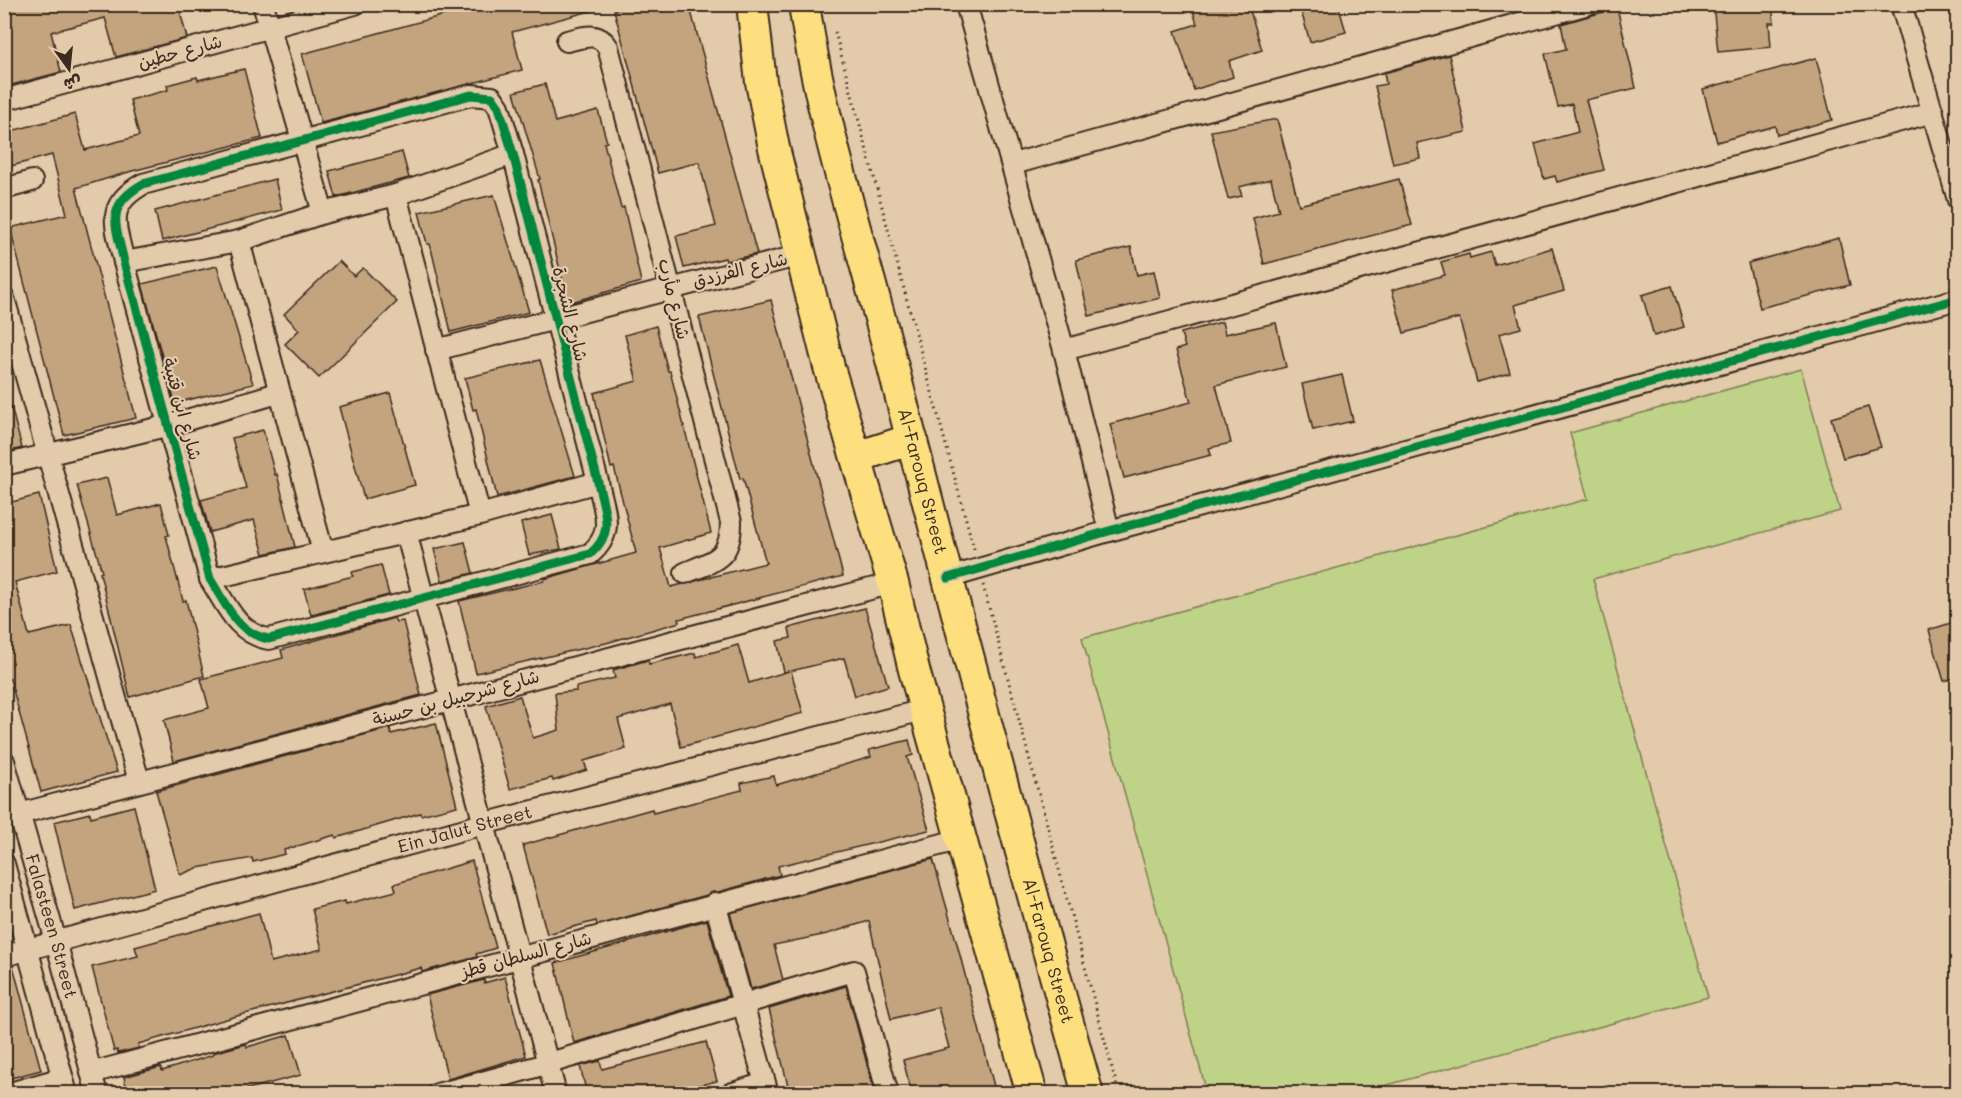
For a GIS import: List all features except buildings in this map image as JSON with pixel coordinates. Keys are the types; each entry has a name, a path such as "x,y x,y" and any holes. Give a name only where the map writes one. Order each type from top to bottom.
{"main road":[{"path":"752,4 761,82 774,148 829,367 857,457 1032,1094"},
{"name":"Al-Farouq Street","path":"804,4 832,146 912,439 1021,857 1088,1094"},
{"path":"857,457 912,439"}],"street":[{"path":"263,4 268,28 323,213"},
{"name":"شارع حطين","path":"4,100 355,4"},
{"path":"966,4 1064,350 1109,531"},
{"path":"1013,164 1588,4"},
{"path":"1901,4 1958,200"},
{"name":"شارع مأرب","path":"567,41 595,36 601,38 608,47 731,522 731,542 722,554 712,562 685,573"},
{"name":"شارع ابن قتيبة","path":"499,107 492,97 471,95 143,184 120,201 114,217 124,262 210,579 246,631 254,637 269,639 424,596 590,554 604,541 607,529"},
{"name":"شارع الشجرة","path":"499,107 598,482 607,529"},
{"path":"1064,350 1933,112"},
{"path":"124,262 239,241 323,213 396,195 513,154"},
{"path":"4,189 32,181"},
{"path":"396,195 480,515"},
{"path":"239,241 323,552"},
{"name":"شارع الفرزدق","path":"436,350 801,255"},
{"path":"4,298 139,781"},
{"path":"948,578 1109,531 1958,299"},
{"path":"4,465 170,425 279,393"},
{"path":"210,579 480,515 598,482"},
{"path":"406,532 556,1094"},
{"name":"شارع شرحبيل بن حسنة","path":"19,814 892,583"},
{"name":"Ein Jalut Street","path":"4,956 483,824 927,709"},
{"name":"Falasteen Street","path":"4,761 56,940 97,1094"},
{"name":"شارع السلطان قطز","path":"91,1073 715,903 961,839"},
{"name":"Falasteen Street","path":"4,864 65,1086"},
{"path":"715,903 766,1088 730,1094"},
{"path":"436,1094 549,1065 744,1003 854,971 888,1094"},
{"path":"6,1094 65,1086"}],"green space":[{"path":"1801,369 1840,511 1593,579 1708,997 1358,1093 1207,1093 1082,638 1588,499 1570,433"}],"cycle path":[{"path":"471,95 492,97 499,107 603,502 606,521 603,538 590,554 269,639 258,636 240,624 227,608 210,579 124,262 116,227 118,209 122,200 143,184 471,95"},
{"path":"948,578 1109,531 1958,299"}]}
